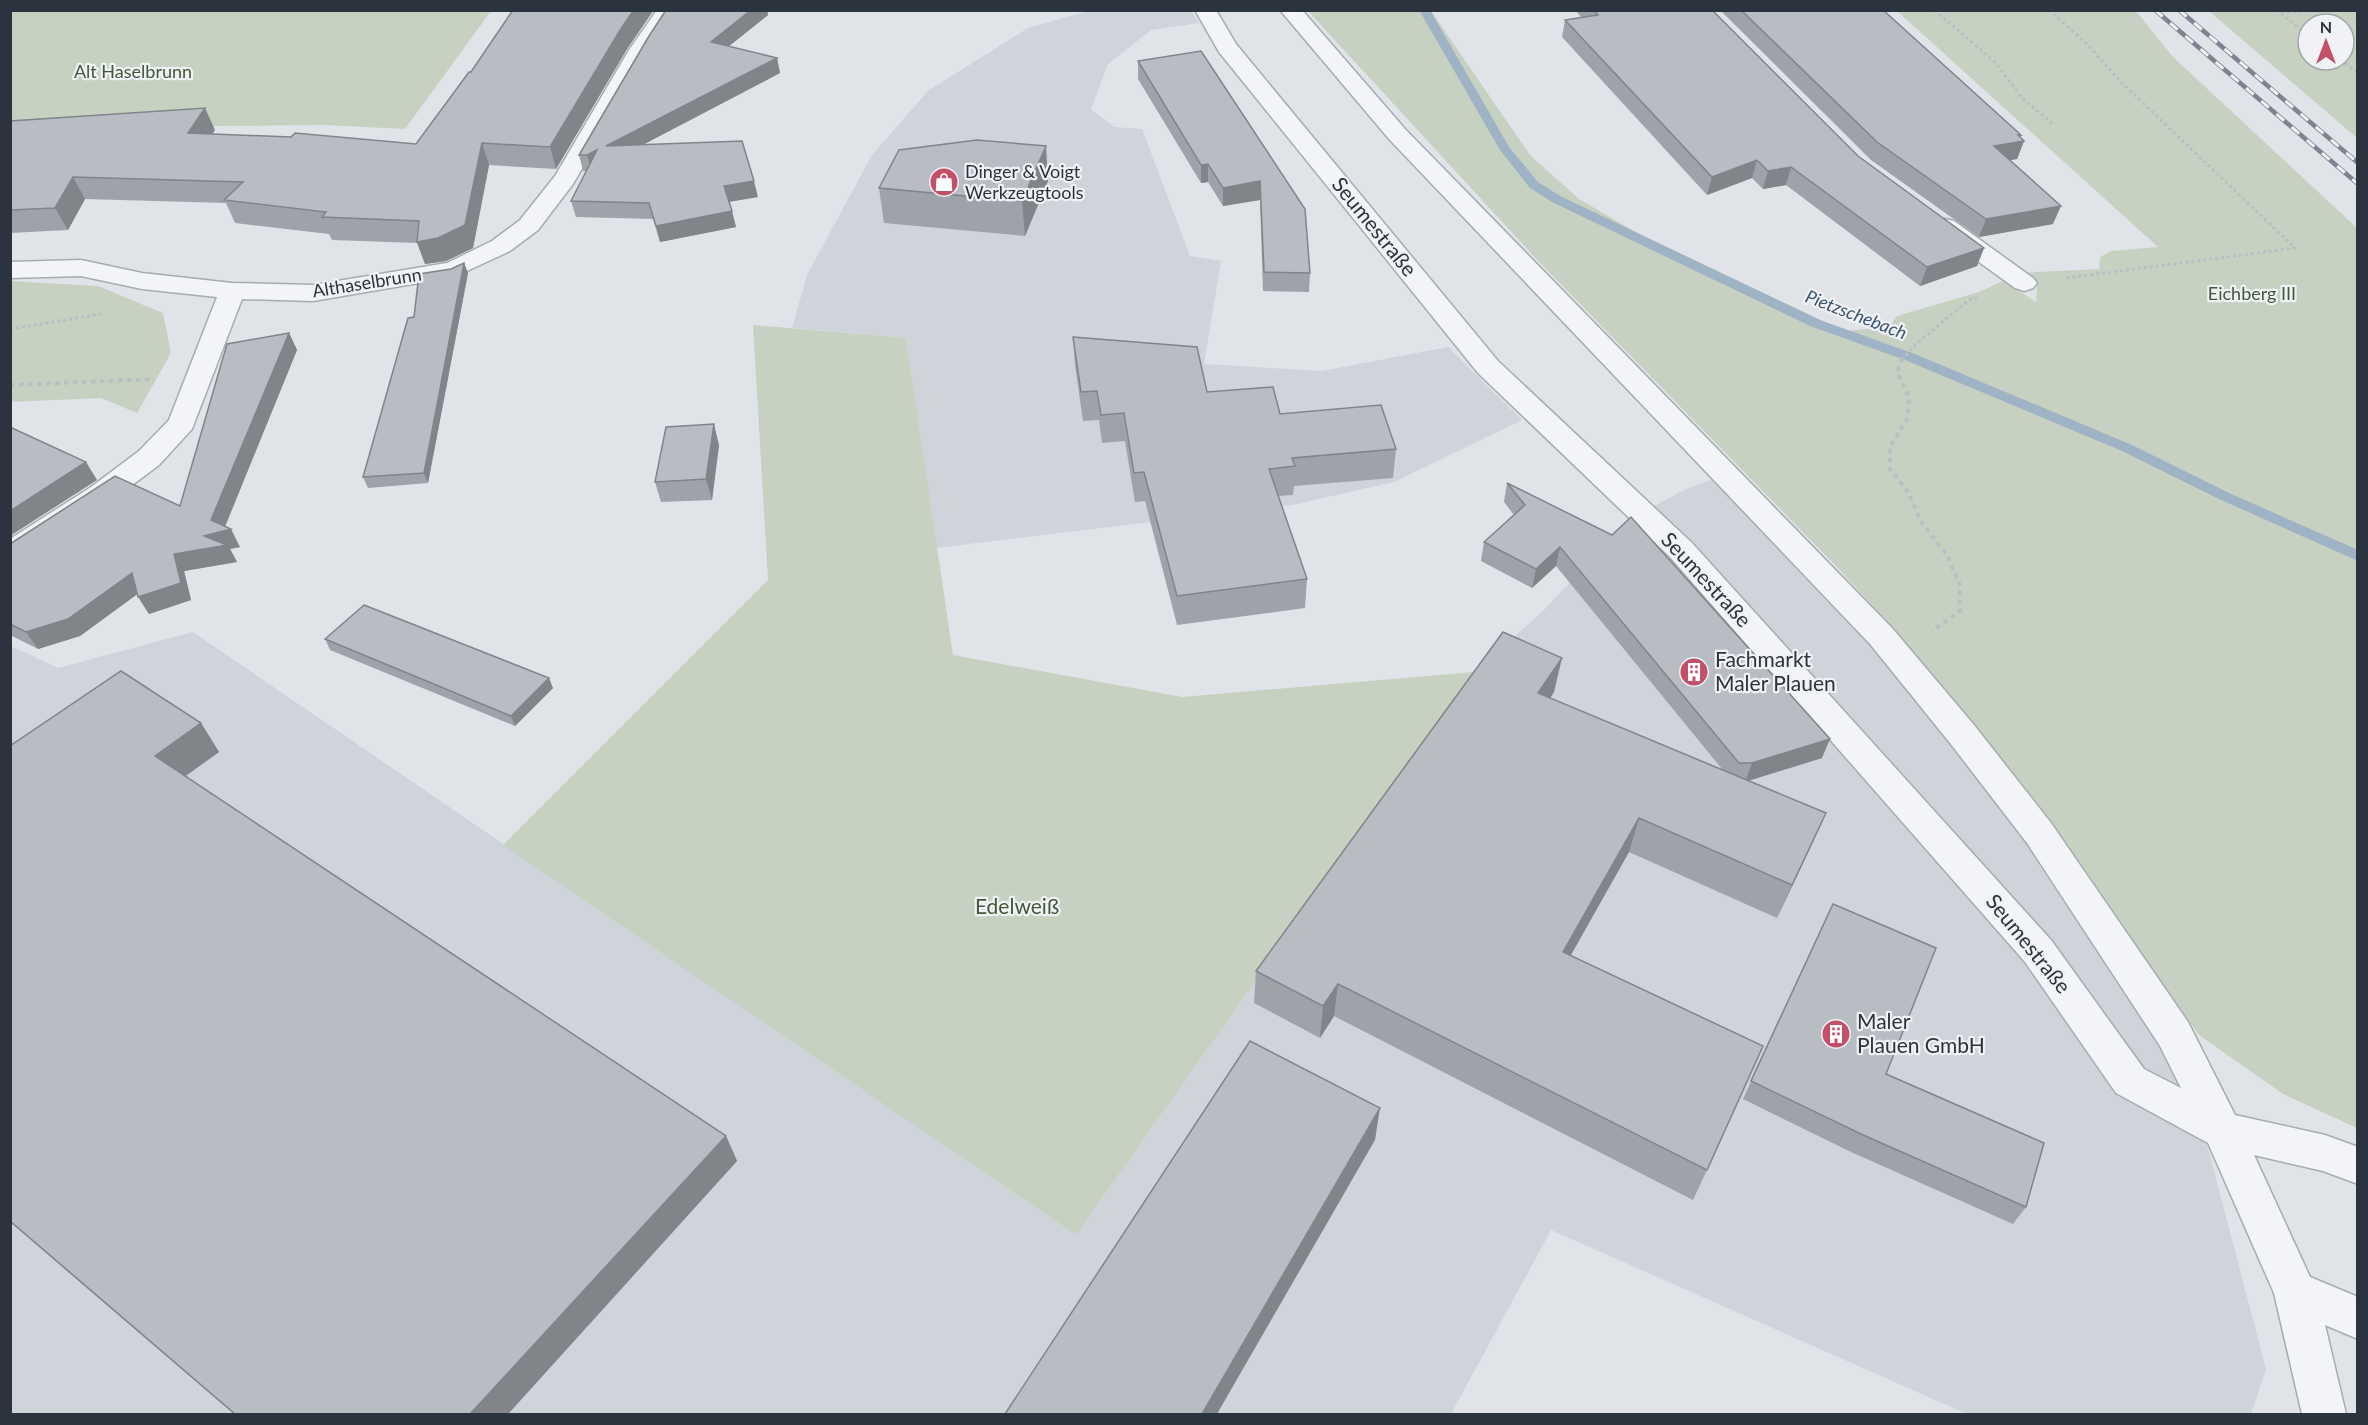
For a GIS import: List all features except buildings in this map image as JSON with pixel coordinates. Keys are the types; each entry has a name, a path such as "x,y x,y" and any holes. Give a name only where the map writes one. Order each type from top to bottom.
{"street":[{"name":"Althaselbrunn","path":"10,270 81,268 142,281 232,291 312,293 454,269 501,246 529,225 565,178 640,50 668,10"},
{"name":"Seumestraße","path":"1205,10 1227,47 1488,368 1681,550 2038,951 2130,1081 2222,1130 2325,1153 2358,1166"},
{"path":"1290,10 1397,134 1881,636 1962,734 2039,833 2174,1034 2222,1130 2295,1292 2324,1414"},
{"path":"1929,215 2024,283"},
{"path":"10,553 101,494 149,458 182,423 232,291"},
{"path":"2295,1292 2358,1318"}],"path":[{"path":"1934,10 1995,62 2022,98 2054,125"},
{"path":"1881,636 1936,630 1960,611 1959,583 1947,555 1922,523 1908,492 1890,469 1890,447 1907,419 1909,397 1898,374 1899,363 1915,345 1970,300 2024,283 2295,248 2122,83 2086,43 2049,10"},
{"path":"2276,10 2296,26"},
{"path":"2280,14 2319,10"},
{"path":"10,385 200,377"}],"shaded area":[{"path":"1088,11 1191,11 1199,23 1151,30 1108,64 1091,109 1114,127 1142,129 1190,256 1221,261 1204,364 1322,371 1448,347 1522,420 1394,482 1292,505 936,548 906,338 792,328 807,275 872,155 928,91 1028,28"},
{"path":"1718,477 1861,630 2021,833 2157,1038 2208,1148 2266,1369 2251,1414 1967,1414 1551,1230 1451,1414 11,1414 11,646 58,668 193,632 1076,1235 1474,672 1544,610 1627,521 1684,490"}],"green space":[{"name":"Alt Haselbrunn","path":"11,11 491,11 405,129 324,125 219,126 112,135 11,135"},
{"name":"Eichberg III","path":"1308,11 1431,11 1530,155 1579,199 1639,234 1844,331 1889,327 1897,316 1979,292 2003,281 2036,302 2037,286 2019,273 2099,269 2100,257 2111,251 2158,247 1897,11 2136,11 2173,57 2357,228 2357,1128 2283,1094 2199,1035 1980,731 1890,625 1837,567 1540,263"},
{"path":"2209,11 2357,11 2357,138"},
{"path":"11,281 98,286 163,313 171,353 137,413 101,398 11,402"},
{"name":"Edelweiß","path":"753,325 906,338 953,655 1182,697 1474,672 1076,1235 503,845 768,580"}],"waterway":[{"name":"Pietzschebach","path":"1424,10 1504,148 1534,185 1556,199 1815,323 1910,357 2127,448 2224,496 2358,556"}],"railway":[{"path":"2155,10 2358,184"},
{"path":"2179,10 2358,163"}],"place":[{"name":"Dinger & Voigt Werkzeugtools","path":"944,182"},
{"name":"Fachmarkt Maler Plauen","path":"1694,672"},
{"name":"Maler Plauen GmbH","path":"1836,1034"}]}
